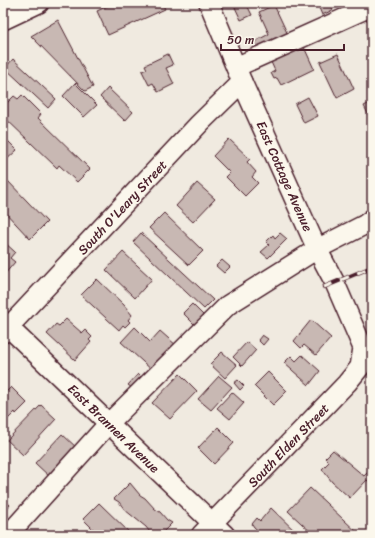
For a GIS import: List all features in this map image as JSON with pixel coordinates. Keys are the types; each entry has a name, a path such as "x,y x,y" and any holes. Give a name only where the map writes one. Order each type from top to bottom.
{"street":[{"path":"3,20 39,3"},
{"name":"East Cottage Avenue","path":"209,3 239,75 317,249 334,281 363,348"},
{"path":"239,75 372,6"},
{"name":"South O'Leary Street","path":"5,327 199,124 239,75"},
{"path":"8,535 109,424 228,304 317,249 364,225 372,219"},
{"name":"East Brannen Avenue","path":"5,327 109,424 213,531"},
{"name":"South Elden Street","path":"213,531 347,383 360,367 363,348"}],"building":[{"path":"114,3 162,3 165,9 108,35 97,11"},
{"path":"233,3 246,3 252,15 241,20"},
{"path":"317,3 330,3 333,10 322,15"},
{"path":"274,5 289,37 257,52 252,43 269,34 259,12"},
{"path":"58,20 93,87 85,91 31,36"},
{"path":"304,47 314,69 281,85 277,78 274,79 271,73 275,71 271,62"},
{"path":"168,54 173,65 166,68 174,84 158,92 153,83 149,85 142,71 147,69 145,65"},
{"path":"338,54 354,89 337,98 320,62"},
{"path":"13,59 56,99 48,108 5,68"},
{"path":"75,83 97,105 84,117 63,96"},
{"path":"108,88 133,112 125,121 100,97"},
{"path":"22,95 41,114 38,118 90,169 77,182 59,165 57,168 3,116 6,112 3,107 14,96 18,99"},
{"path":"308,97 318,116 304,123 295,104"},
{"path":"372,102 372,122 364,106"},
{"path":"3,136 17,150 3,163"},
{"path":"229,139 250,159 247,162 256,172 252,177 258,183 245,196 226,177 230,173 213,156"},
{"path":"7,180 47,222 30,239 3,210 3,184"},
{"path":"197,183 215,199 193,222 176,206"},
{"path":"164,213 203,251 189,265 149,228"},
{"path":"141,233 213,300 204,309 133,242"},
{"path":"280,233 287,239 268,258 261,252 269,245 266,242 273,235 275,238"},
{"path":"3,241 15,252 10,258 15,262 4,275"},
{"path":"123,252 152,279 135,298 106,270"},
{"path":"222,260 230,267 224,273 216,266"},
{"path":"97,279 124,305 132,315 128,320 130,322 125,327 123,325 119,330 81,295"},
{"path":"192,304 206,318 197,327 183,313"},
{"path":"66,319 82,333 85,330 92,337 89,340 91,342 75,360 47,334 56,324 59,326"},
{"path":"311,320 331,338 316,355 304,345 301,348 294,341"},
{"path":"135,327 150,342 160,331 177,346 154,372 121,342"},
{"path":"262,335 268,339 263,345 258,340"},
{"path":"247,342 256,350 242,366 233,357"},
{"path":"222,352 237,365 225,378 210,364"},
{"path":"302,355 320,371 309,385 284,363 291,356 296,361"},
{"path":"268,372 287,391 273,405 254,386"},
{"path":"138,374 145,381 136,391 128,385"},
{"path":"180,374 197,391 170,419 152,403"},
{"path":"219,376 232,387 211,410 198,399"},
{"path":"238,380 244,386 240,390 234,383"},
{"path":"11,387 27,403 3,424 3,395"},
{"path":"232,392 244,403 230,419 217,408"},
{"path":"41,405 56,419 23,455 7,440"},
{"path":"218,427 234,443 214,464 198,448"},
{"path":"62,434 78,449 51,478 35,463"},
{"path":"333,450 364,476 372,468 372,485 367,480 350,498 332,482 322,469 329,462 325,458"},
{"path":"130,483 140,495 172,523 160,535 152,535 146,527 114,499"},
{"path":"310,488 360,535 314,535 288,511"},
{"path":"5,500 10,505 4,512 3,502"},
{"path":"99,503 132,535 99,535 83,519"},
{"path":"271,508 299,535 263,535 254,527 252,524 257,518 260,521"}],"railway":[{"path":"324,287 372,267"}]}
